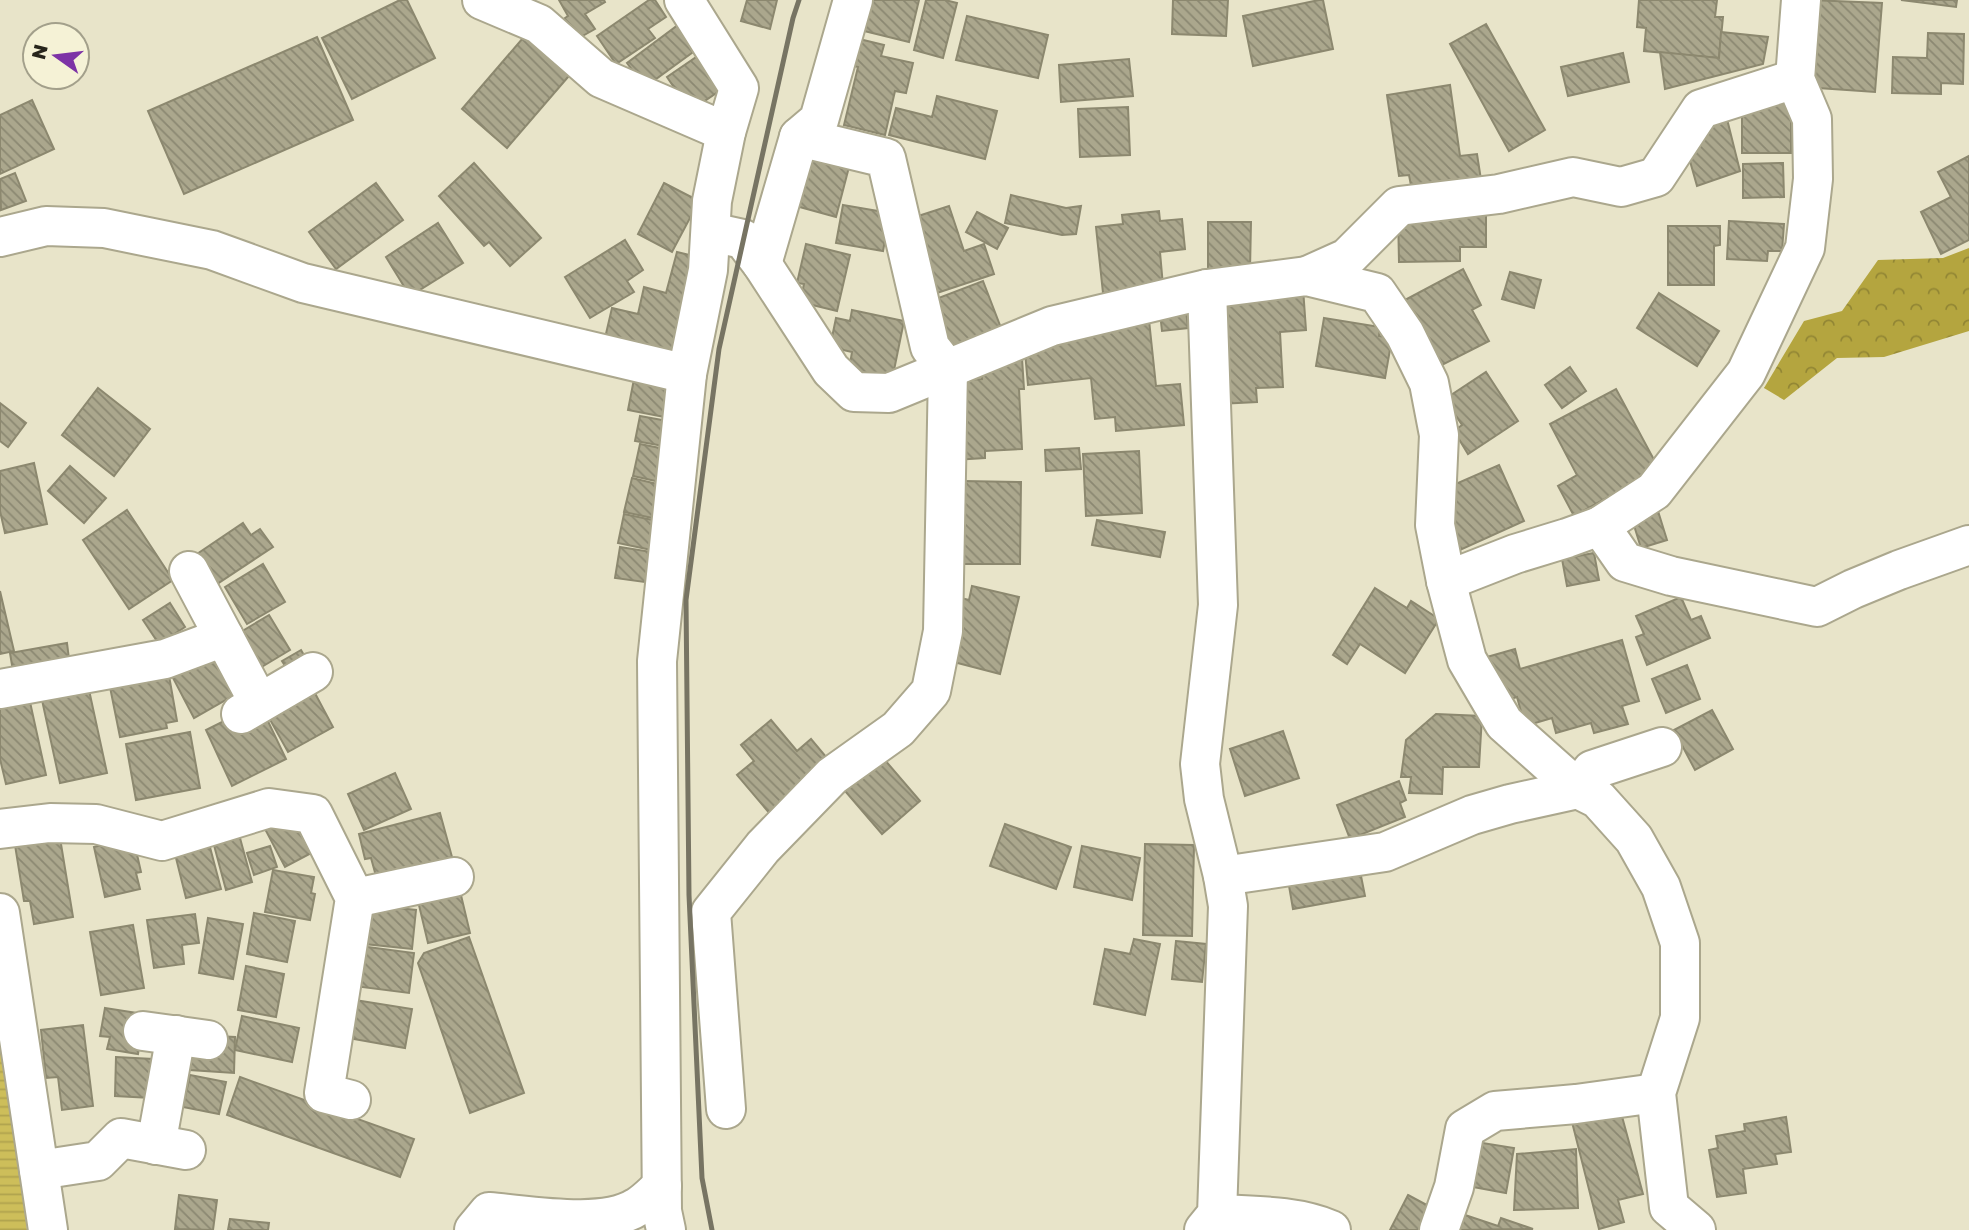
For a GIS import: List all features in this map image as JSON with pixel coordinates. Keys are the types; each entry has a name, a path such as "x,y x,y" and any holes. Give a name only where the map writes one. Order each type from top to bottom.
{"street":[{"path":"482,0 539,24 601,78 726,132"},
{"path":"666,1230 662,1211 657,661 687,374 709,270 712,201 726,132 739,88 684,0"},
{"path":"762,264 799,136 819,120 853,0"},
{"path":"1446,581 1514,554 1600,526 1654,491 1746,373 1805,248 1813,179 1812,119 1795,79 1801,0"},
{"path":"711,232 743,239 831,370 854,393 889,393 1052,326 1207,289 1307,276 1347,258 1399,206 1499,194 1573,177 1621,187 1656,177 1701,109 1795,79"},
{"path":"726,1108 712,912 763,847 832,776 898,729 931,691 943,631 948,369 930,347 886,158 799,136"},
{"path":"0,237 46,226 104,228 185,244 212,250 303,283 687,374"},
{"path":"1307,276 1377,293 1405,334 1429,383 1439,435 1435,526 1466,660 1504,723 1578,789 1598,799 1634,839 1661,887 1680,943 1680,1018 1656,1093 1669,1207 1696,1230"},
{"path":"1207,289 1217,605 1200,764 1204,799 1228,906 1211,1222 1260,1217 1315,1223 1331,1230"},
{"path":"1600,526 1625,562 1671,576 1817,607 1899,570 1969,545"},
{"path":"189,571 224,637 250,709 313,672"},
{"path":"0,690 164,659 224,637"},
{"path":"1223,877 1385,852 1472,815 1578,789 1592,770 1662,747"},
{"path":"0,829 50,823 96,824 162,841 269,808 313,814 355,898 324,1093 351,1100"},
{"path":"355,898 454,877"},
{"path":"0,913 48,1230"},
{"path":"39,1170 98,1161 121,1138 171,1148 175,1035"},
{"path":"1438,1230 1454,1187 1465,1129 1495,1111 1656,1093"},
{"path":"474,1230 489,1212 565,1218 608,1218 636,1208 662,1186"}],"green space":[{"path":"1969,248 1969,331 1884,357 1837,358 1784,400 1764,388 1804,321 1842,311 1878,260 1943,258"}],"shaded area":[{"path":"0,1026 27,1230 0,1230"}],"building":[{"path":"400,0 407,0 435,58 352,99 322,38"},
{"path":"559,0 604,0 605,2 585,14 595,29 570,43 559,22 568,16"},
{"path":"649,0 655,0 666,17 648,29 655,38 616,64 597,36"},
{"path":"747,0 777,0 770,29 741,21"},
{"path":"863,0 919,0 909,42 856,29"},
{"path":"926,0 957,3 943,58 914,50"},
{"path":"1173,0 1228,0 1226,36 1172,34"},
{"path":"1323,0 1333,49 1253,66 1243,16"},
{"path":"1639,0 1717,0 1715,17 1723,17 1719,58 1644,51 1646,28 1637,27"},
{"path":"1811,0 1882,3 1875,92 1804,87"},
{"path":"1901,0 1957,0 1956,7"},
{"path":"967,16 1048,35 1038,78 956,60"},
{"path":"682,22 700,47 645,87 627,63"},
{"path":"1486,24 1545,130 1509,151 1450,44"},
{"path":"529,31 574,70 507,148 462,109"},
{"path":"1721,32 1768,37 1763,64 1665,89 1660,52 1719,58"},
{"path":"1928,33 1964,34 1963,84 1941,83 1941,94 1892,93 1893,57 1927,58"},
{"path":"317,37 353,120 184,194 148,111"},
{"path":"851,37 884,45 881,56 913,63 906,93 895,91 885,135 844,125 858,67 845,64"},
{"path":"708,49 731,83 690,111 667,77"},
{"path":"1623,53 1629,82 1568,96 1561,67"},
{"path":"1129,59 1133,96 1061,102 1059,65"},
{"path":"1450,85 1460,156 1477,154 1482,186 1413,196 1409,175 1399,176 1387,95"},
{"path":"937,96 997,111 985,159 889,135 896,108 932,117"},
{"path":"32,100 54,149 0,174 0,115"},
{"path":"1742,104 1791,104 1791,153 1742,153"},
{"path":"1128,107 1130,155 1080,157 1078,109"},
{"path":"1726,115 1740,171 1697,186 1686,147 1692,129"},
{"path":"1969,156 1969,240 1941,254 1921,212 1951,197 1938,172"},
{"path":"808,157 849,167 836,217 796,206"},
{"path":"474,163 541,238 510,266 489,242 484,246 439,196"},
{"path":"1783,163 1784,197 1743,198 1743,164"},
{"path":"15,173 26,201 1,210 0,179"},
{"path":"376,183 403,220 336,269 309,232"},
{"path":"664,183 699,201 672,252 638,234"},
{"path":"1011,195 1066,208 1081,206 1076,234 1062,235 1005,223"},
{"path":"843,205 890,213 883,251 836,243"},
{"path":"949,206 964,251 984,244 994,274 931,295 906,220"},
{"path":"1159,211 1160,221 1182,219 1185,249 1160,252 1163,286 1103,293 1096,227 1123,224 1122,215"},
{"path":"977,212 1008,228 997,249 966,232"},
{"path":"1486,212 1486,247 1460,247 1460,261 1399,262 1398,213"},
{"path":"1729,221 1784,224 1782,251 1768,251 1767,261 1727,259"},
{"path":"1208,222 1251,222 1250,270 1208,269"},
{"path":"438,223 463,263 410,296 386,257"},
{"path":"1668,226 1720,226 1720,245 1714,246 1714,285 1668,285"},
{"path":"625,240 643,270 627,281 634,292 590,318 565,277"},
{"path":"806,244 850,255 837,311 800,302 804,284 797,283"},
{"path":"677,252 706,259 682,357 605,338 612,308 638,314 644,287 666,293"},
{"path":"1463,269 1481,305 1472,310 1489,341 1440,366 1405,300"},
{"path":"1510,272 1541,280 1534,308 1502,299"},
{"path":"983,281 1001,328 946,349 928,302"},
{"path":"1303,288 1306,330 1280,332 1283,387 1256,388 1257,402 1219,404 1213,294"},
{"path":"1659,293 1719,331 1697,366 1637,328"},
{"path":"852,310 904,321 892,380 849,370 852,352 830,347 836,318 850,321"},
{"path":"1186,310 1188,328 1162,331 1160,313"},
{"path":"1324,318 1380,327 1379,336 1392,338 1385,378 1316,366"},
{"path":"1149,320 1156,386 1180,384 1184,425 1116,431 1115,417 1095,419 1091,378 1028,385 1024,341"},
{"path":"1022,358 1024,389 1019,389 1022,449 985,451 985,458 954,460 950,381 982,379 981,360"},
{"path":"1570,367 1586,391 1562,408 1545,385"},
{"path":"1486,372 1518,421 1468,454 1454,431 1462,425 1445,399"},
{"path":"635,374 683,384 675,419 628,410"},
{"path":"98,388 150,429 114,476 62,435"},
{"path":"1616,389 1659,469 1574,516 1558,486 1577,475 1550,424"},
{"path":"0,403 26,423 8,447 0,441"},
{"path":"640,416 679,423 675,448 635,441"},
{"path":"640,444 675,451 669,484 633,476"},
{"path":"1079,448 1081,469 1046,471 1045,450"},
{"path":"1139,451 1142,513 1086,516 1083,454"},
{"path":"34,463 47,524 5,533 0,511 0,471"},
{"path":"1499,465 1524,521 1460,550 1441,505 1456,498 1451,486"},
{"path":"70,466 106,498 84,523 48,491"},
{"path":"632,478 670,487 662,520 624,512"},
{"path":"964,481 1021,482 1020,564 963,564"},
{"path":"127,510 173,580 129,609 83,540"},
{"path":"1658,511 1667,540 1641,548 1632,519"},
{"path":"624,514 667,523 661,552 618,543"},
{"path":"1097,520 1165,532 1160,557 1092,545"},
{"path":"243,523 251,535 260,529 273,547 214,586 194,556"},
{"path":"620,547 664,554 659,584 615,578"},
{"path":"1594,553 1599,580 1567,586 1562,559"},
{"path":"263,564 285,602 247,624 225,587"},
{"path":"972,586 1019,597 1000,674 946,660 961,598 969,600"},
{"path":"1375,588 1407,608 1411,601 1439,619 1405,673 1360,644 1347,664 1333,655"},
{"path":"0,591 14,651 0,654"},
{"path":"1681,597 1691,620 1701,616 1710,638 1647,665 1636,637 1644,634 1636,616"},
{"path":"170,603 185,627 159,644 143,620"},
{"path":"269,615 290,650 260,668 239,633"},
{"path":"1622,640 1639,701 1622,706 1628,724 1594,733 1591,723 1556,733 1552,718 1525,726 1517,697 1500,702 1487,657 1515,649 1520,669"},
{"path":"67,643 70,667 14,677 10,653"},
{"path":"301,650 309,664 291,675 282,661"},
{"path":"213,653 236,694 194,718 172,676"},
{"path":"1687,665 1700,699 1666,713 1652,679"},
{"path":"168,670 177,721 166,723 167,728 120,737 109,682"},
{"path":"309,682 333,727 288,752 263,707"},
{"path":"89,690 107,773 60,783 42,700"},
{"path":"30,702 46,775 6,784 0,759 0,708"},
{"path":"1712,710 1733,749 1695,770 1674,730"},
{"path":"1436,714 1482,716 1479,767 1443,767 1442,794 1409,793 1411,777 1401,777 1406,740"},
{"path":"232,717 266,717 286,759 232,786 206,730"},
{"path":"771,720 797,751 811,739 832,764 771,815 737,775 754,761 741,745"},
{"path":"1283,731 1299,778 1245,796 1230,749"},
{"path":"190,732 200,788 136,800 126,744"},
{"path":"878,752 920,801 882,834 840,785"},
{"path":"395,773 411,809 364,830 348,794"},
{"path":"1399,781 1406,800 1400,803 1405,817 1350,839 1337,805"},
{"path":"294,813 315,851 285,867 265,829"},
{"path":"440,813 452,857 376,876 371,858 365,859 359,834"},
{"path":"1005,824 1071,847 1056,889 990,866"},
{"path":"237,827 252,882 226,890 211,834"},
{"path":"206,832 221,889 186,898 172,842"},
{"path":"133,837 141,872 136,873 140,889 105,897 94,847"},
{"path":"60,838 73,917 34,924 30,901 24,901 15,845"},
{"path":"1145,844 1194,845 1192,936 1143,935"},
{"path":"270,846 277,867 254,875 247,853"},
{"path":"1082,846 1140,858 1132,900 1074,887"},
{"path":"1359,866 1365,896 1293,909 1288,880"},
{"path":"273,870 314,877 311,893 315,894 310,920 265,912"},
{"path":"460,891 470,933 428,943 418,901"},
{"path":"359,904 416,910 412,949 355,943"},
{"path":"254,913 295,921 287,962 247,954"},
{"path":"195,914 199,943 182,945 184,964 154,968 147,920"},
{"path":"208,918 243,924 233,979 199,973"},
{"path":"133,925 144,988 101,995 90,932"},
{"path":"469,937 524,1093 470,1113 418,963 424,953"},
{"path":"1134,939 1160,944 1145,1015 1094,1004 1105,949 1130,954"},
{"path":"1176,941 1206,944 1202,982 1172,979"},
{"path":"360,946 414,953 409,993 346,985"},
{"path":"246,966 284,974 276,1017 238,1010"},
{"path":"355,1000 412,1009 405,1048 348,1038"},
{"path":"105,1008 144,1014 138,1054 107,1049 110,1037 100,1036"},
{"path":"242,1016 299,1028 292,1062 235,1050"},
{"path":"83,1025 93,1106 62,1110 58,1077 46,1078 41,1030"},
{"path":"215,1036 235,1037 234,1073 190,1070 192,1043"},
{"path":"116,1057 153,1059 151,1098 115,1096"},
{"path":"190,1075 226,1082 219,1114 183,1107"},
{"path":"240,1077 414,1139 400,1177 227,1115"},
{"path":"1620,1109 1643,1194 1618,1200 1624,1222 1599,1229 1572,1122"},
{"path":"1786,1117 1791,1152 1775,1154 1777,1164 1743,1169 1746,1193 1717,1197 1709,1150 1718,1148 1716,1136 1745,1131 1744,1124"},
{"path":"1470,1141 1514,1148 1506,1193 1462,1185"},
{"path":"1576,1149 1578,1208 1514,1210 1517,1154"},
{"path":"179,1195 217,1200 213,1230 175,1229"},
{"path":"1408,1195 1436,1210 1425,1230 1390,1230"},
{"path":"1465,1215 1498,1226 1501,1218 1533,1229 1459,1230"},
{"path":"230,1219 269,1223 268,1230 228,1230"}],"railway":[{"path":"712,1230 702,1178 689,895 686,600 719,349 799,0"}]}
